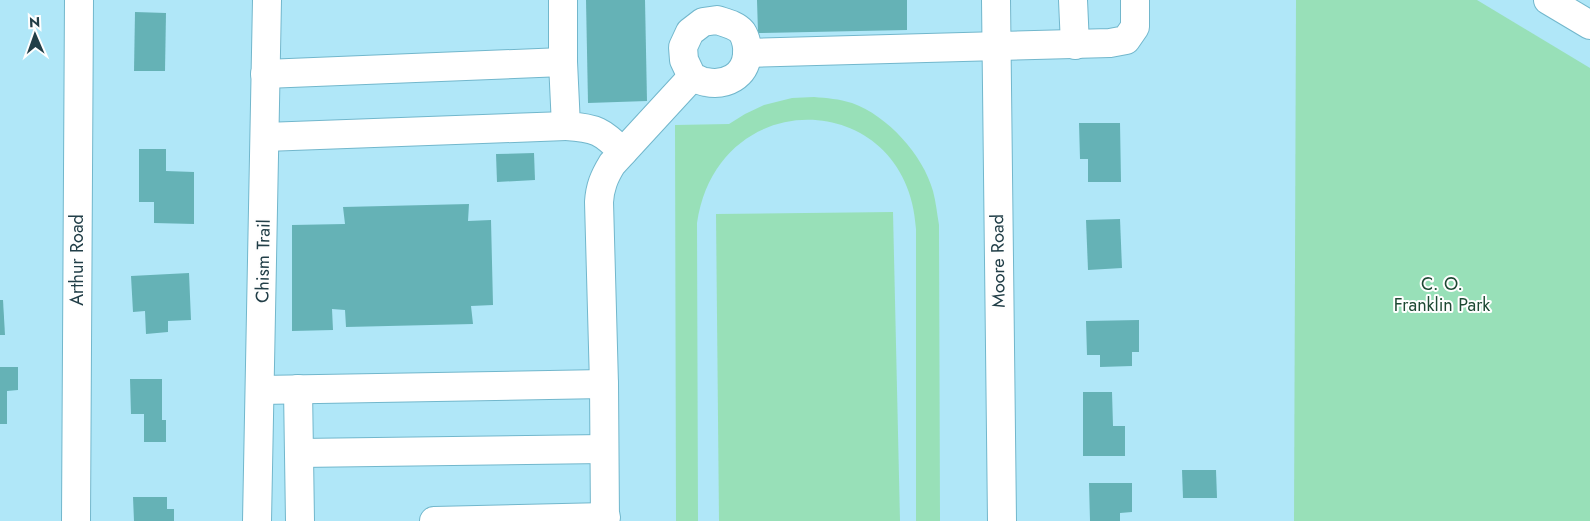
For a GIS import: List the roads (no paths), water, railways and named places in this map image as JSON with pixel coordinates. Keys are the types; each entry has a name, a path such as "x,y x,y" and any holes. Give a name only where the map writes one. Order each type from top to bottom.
{"street":[{"name":"Arthur Road","path":"76,521 79,0"},
{"name":"Chism Trail","path":"257,521 267,0"},
{"path":"563,0 566,126"},
{"name":"Moore Road","path":"996,0 995,47 1002,521"},
{"path":"1073,0 1075,45"},
{"path":"747,53 1075,45 1126,40 1135,27 1135,0"},
{"path":"1548,0 1590,25"},
{"path":"717,20 732,25 742,33 747,53 744,69 735,78 722,82 706,82 692,76 684,60 683,47 690,32 703,22 717,20"},
{"path":"265,74 563,62"},
{"path":"434,521 606,519 600,190 604,177 623,152 692,76"},
{"path":"265,137 566,126 584,127 601,132 623,152"},
{"path":"260,390 604,384"},
{"path":"298,389 300,521"},
{"path":"299,453 604,449"}],"park label":[{"name":"C. O. Franklin Park","path":"1442,294"}]}
